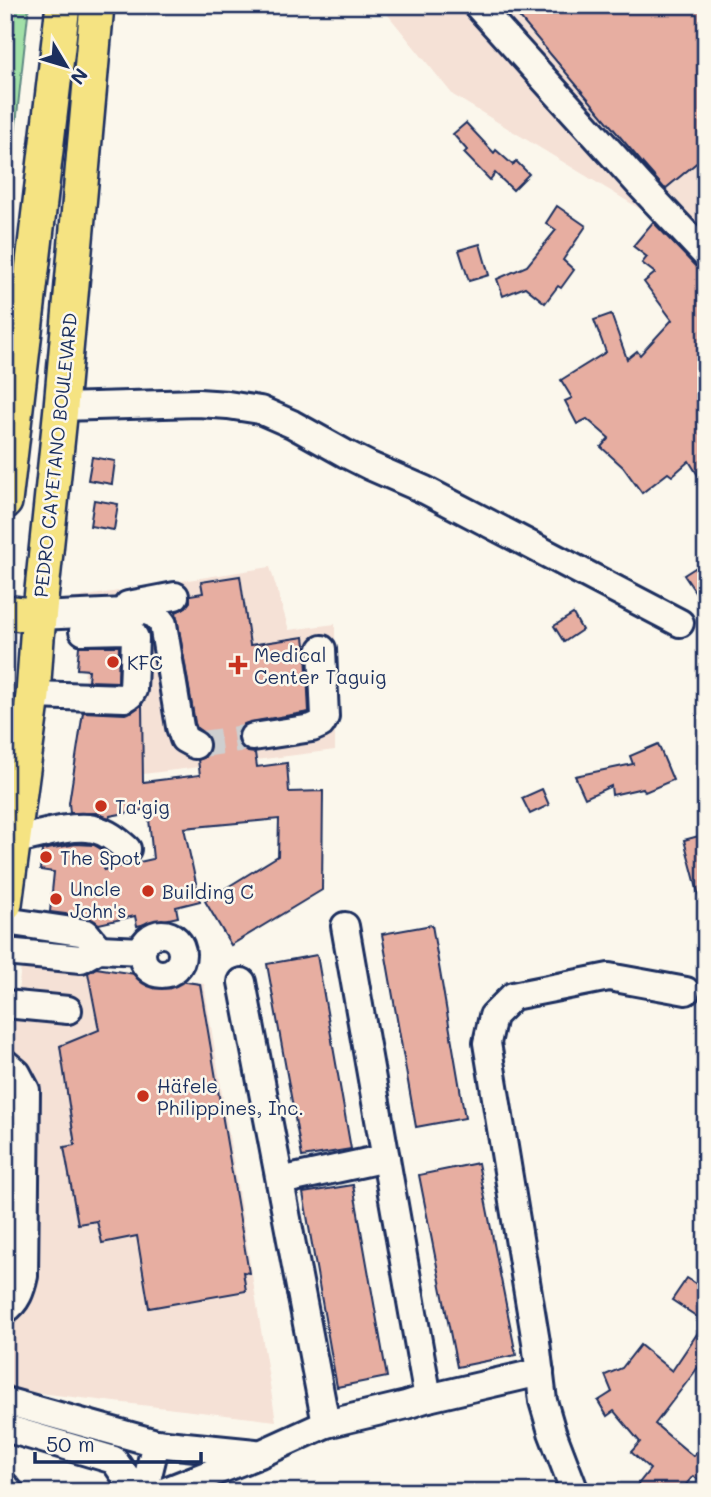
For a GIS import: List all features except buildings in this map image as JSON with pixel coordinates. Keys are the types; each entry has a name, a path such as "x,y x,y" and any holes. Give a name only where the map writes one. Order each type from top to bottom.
{"main road":[{"path":"5,502 63,5"},
{"name":"PEDRO CAYETANO BOULEVARD","path":"5,904 33,695 97,5"},
{"path":"5,612 38,624"}],"street":[{"path":"477,5 706,255"},
{"path":"61,407 198,403 260,410 370,466 425,490 680,623"},
{"path":"38,624 175,596"},
{"path":"86,614 146,611 156,615 163,624 180,727 184,739 195,745"},
{"path":"33,695 125,698 133,690 135,638 132,633 127,630 38,624"},
{"path":"253,737 312,728 321,724 325,717 322,649"},
{"path":"13,841 74,828 95,829 113,836 127,849"},
{"path":"5,921 86,933 99,949"},
{"path":"345,926 428,1398"},
{"path":"5,952 81,959 99,949 142,951"},
{"path":"575,1492 543,1401 487,1043 493,1016 513,996 609,977 685,991"},
{"path":"242,982 326,1424"},
{"path":"5,1004 68,1010"},
{"path":"5,1063 17,1073 26,1090 24,1276 20,1295 5,1310"},
{"path":"280,1181 386,1158"},
{"path":"163,1492 260,1454 326,1424 540,1372"},
{"path":"15,1417 156,1443 260,1454"},
{"path":"15,1417 114,1460 136,1492"},
{"path":"144,1492 156,1443"},
{"path":"5,1486 10,1492"}],"shaded area":[{"path":"380,5 706,5 706,278 660,221 453,95"},
{"name":"Medical Center Taguig","path":"270,567 289,630 335,624 335,750 143,774 142,700 85,700 84,628 61,628 62,600"},
{"path":"22,959 204,984 276,1421 5,1389 5,1094"}],"green space":[{"path":"5,5 29,5 5,225"}],"tunnel":[{"path":"195,745 253,737"}],"place":[{"name":"KFC","path":"113,662"},
{"name":"Medical Center Taguig","path":"238,665"},
{"name":"Ta'gig","path":"101,806"},
{"name":"The Spot","path":"46,857"},
{"name":"Building C","path":"148,891"},
{"name":"Uncle John's","path":"56,899"},
{"name":"Häfele Philippines, Inc.","path":"143,1096"}]}
